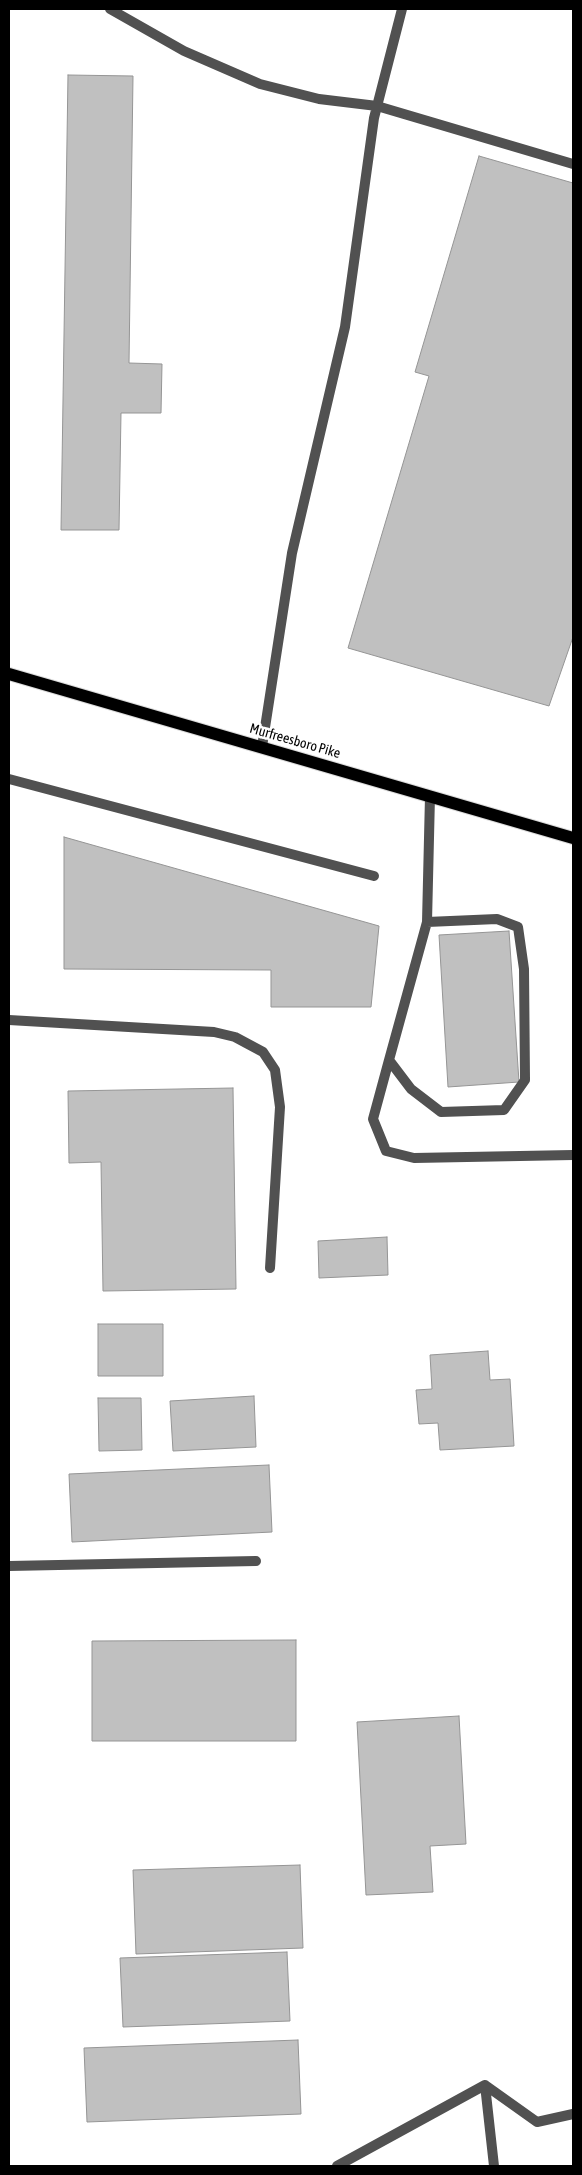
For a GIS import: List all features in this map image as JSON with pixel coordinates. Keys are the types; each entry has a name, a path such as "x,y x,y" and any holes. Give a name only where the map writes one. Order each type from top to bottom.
{"main road":[{"name":"Murfreesboro Pike","path":"9,674 573,838"}],"lane":[{"path":"110,9 184,51 260,84 319,99 377,106 573,164"},
{"path":"262,747 292,554 345,327 377,106 402,9"},
{"path":"9,779 374,876"},
{"path":"430,796 427,922 373,1119 386,1151 414,1158 573,1155"},
{"path":"389,1060 411,1089 441,1112 504,1110 525,1080 524,969 518,928 497,920 427,922"},
{"path":"9,1020 214,1032 235,1037 263,1052 276,1070 280,1107 270,1268"},
{"path":"9,1566 256,1561"},
{"path":"485,2085 537,2122 573,2114"},
{"path":"337,2166 485,2085"},
{"path":"485,2085 494,2166"}],"building":[{"path":"68,75 133,76 129,363 162,364 161,413 121,413 119,530 61,530"},
{"path":"479,156 573,183 573,637 549,706 348,648 429,376 415,372"},
{"path":"64,837 379,926 371,1007 271,1007 271,970 64,969"},
{"path":"509,931 519,1082 448,1087 439,935"},
{"path":"233,1088 236,1289 103,1291 101,1162 69,1163 68,1091"},
{"path":"387,1237 388,1275 319,1278 318,1241"},
{"path":"98,1324 163,1324 163,1376 98,1376"},
{"path":"488,1351 490,1380 510,1379 514,1446 440,1450 438,1423 419,1424 416,1390 432,1389 430,1355"},
{"path":"254,1396 256,1447 173,1451 170,1401"},
{"path":"98,1398 141,1398 142,1450 99,1451"},
{"path":"269,1465 272,1532 72,1542 69,1474"},
{"path":"296,1640 296,1741 92,1741 92,1641"},
{"path":"459,1716 466,1844 430,1846 433,1892 366,1895 357,1722"},
{"path":"300,1865 303,1948 136,1954 133,1870"},
{"path":"287,1952 290,2021 123,2027 120,1958"},
{"path":"298,2040 301,2114 87,2122 84,2048"}]}
